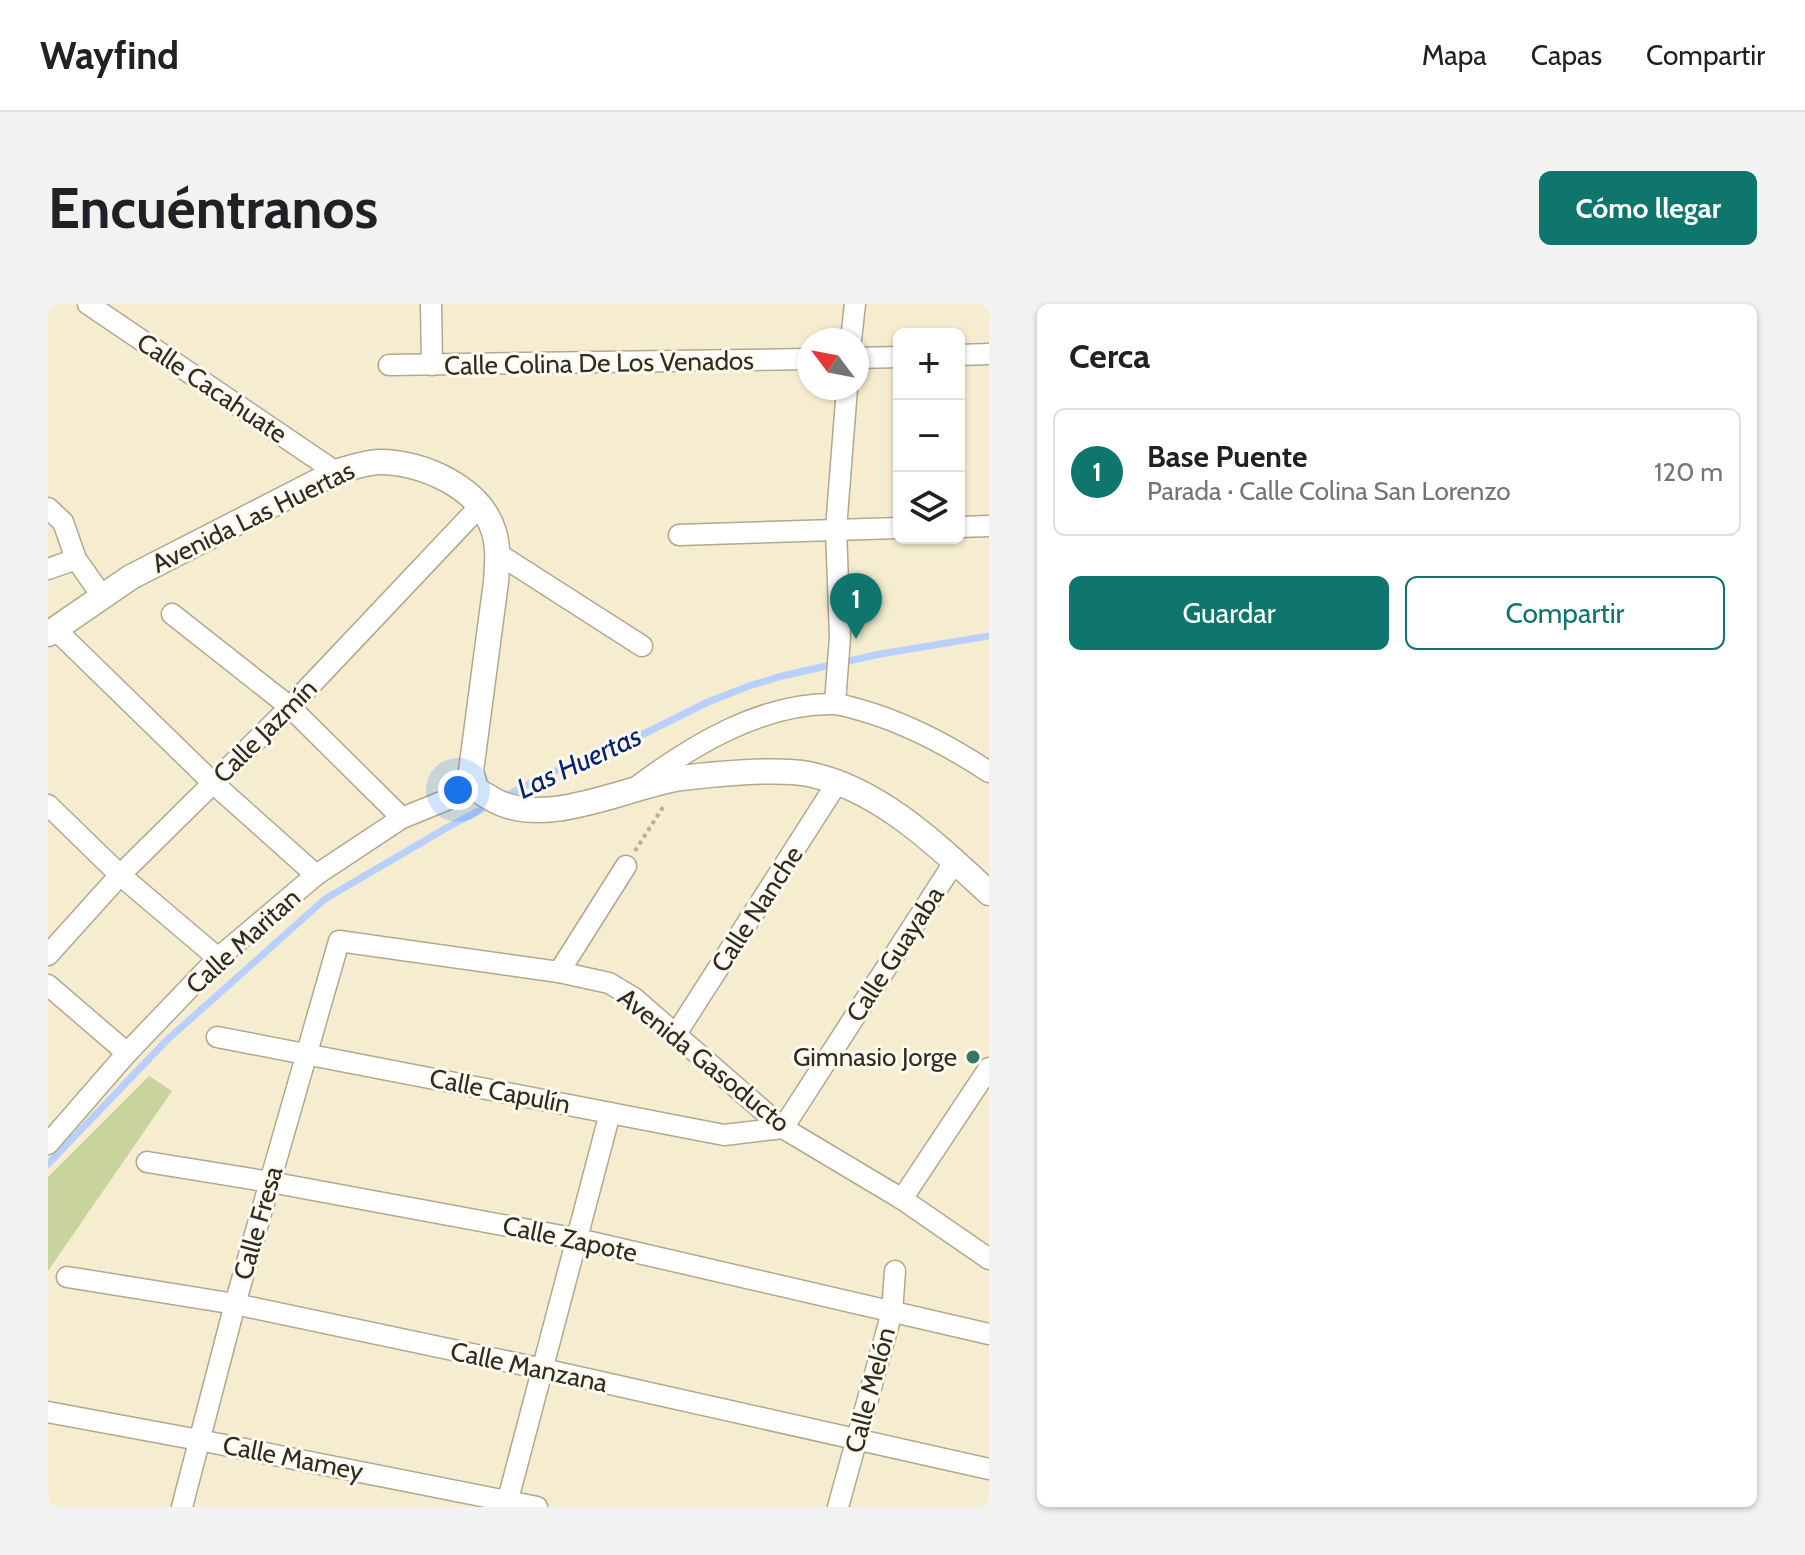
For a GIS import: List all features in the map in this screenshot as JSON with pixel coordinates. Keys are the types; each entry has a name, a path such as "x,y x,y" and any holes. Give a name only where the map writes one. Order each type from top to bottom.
{"street":[{"name":"Calle Cacahuate","path":"88,304 336,472"},
{"path":"431,304 432,365"},
{"path":"852,328 855,304"},
{"path":"965,355 989,354"},
{"path":"869,358 893,357"},
{"name":"Calle Colina De Los Venados","path":"389,365 797,359"},
{"path":"836,696 840,637 836,529 846,400"},
{"name":"Avenida Las Huertas","path":"51,631 131,577 336,472 361,464 382,462 409,466 452,483 481,505"},
{"path":"481,505 494,532 497,553 471,771 479,790 506,807 537,810 564,808 681,778 783,771 809,774 837,783 895,814 955,861 989,893"},
{"name":"Calle Jazmín","path":"48,955 120,875 290,707 481,505"},
{"path":"48,508 63,522 76,559 102,596"},
{"path":"965,527 989,526"},
{"path":"679,535 893,528"},
{"path":"497,553 642,646"},
{"path":"48,569 76,559"},
{"path":"172,614 290,707 402,818"},
{"path":"51,631 316,875"},
{"path":"635,788 679,755 723,731 836,696 914,729 989,772"},
{"name":"Calle Nanche","path":"676,1034 837,783"},
{"name":"Calle Maritan","path":"48,1144 127,1053 218,958 316,875 402,818 479,790"},
{"path":"48,805 120,875 218,958"},
{"name":"Calle Guayaba","path":"783,1128 955,861"},
{"path":"559,972 626,866"},
{"name":"Avenida Gasoducto","path":"339,941 559,972 609,983 634,998 783,1128 902,1199 989,1259"},
{"name":"Calle Fresa","path":"182,1507 235,1304 339,941"},
{"path":"48,985 127,1053"},
{"name":"Calle Capulín","path":"217,1037 724,1135 783,1128"},
{"path":"902,1199 989,1068"},
{"path":"507,1504 610,1113"},
{"name":"Calle Zapote","path":"147,1162 578,1239 989,1334"},
{"name":"Calle Melón","path":"838,1507 892,1312 895,1271"},
{"name":"Calle Manzana","path":"67,1277 235,1304 989,1469"},
{"name":"Calle Mamey","path":"48,1412 507,1504 537,1507"}],"path":[{"path":"626,866 681,778"}],"green space":[{"path":"149,1076 172,1091 48,1271 48,1177"}],"waterway":[{"name":"Las Huertas","path":"504,797 548,774 611,750 708,702 749,686 880,654 989,636"},
{"name":"Las Huertas","path":"48,1164 167,1040 325,899 490,805"}],"place":[{"name":"Base Puente","path":"856,639"},
{"name":"Gimnasio Jorge","path":"973,1057"}]}
